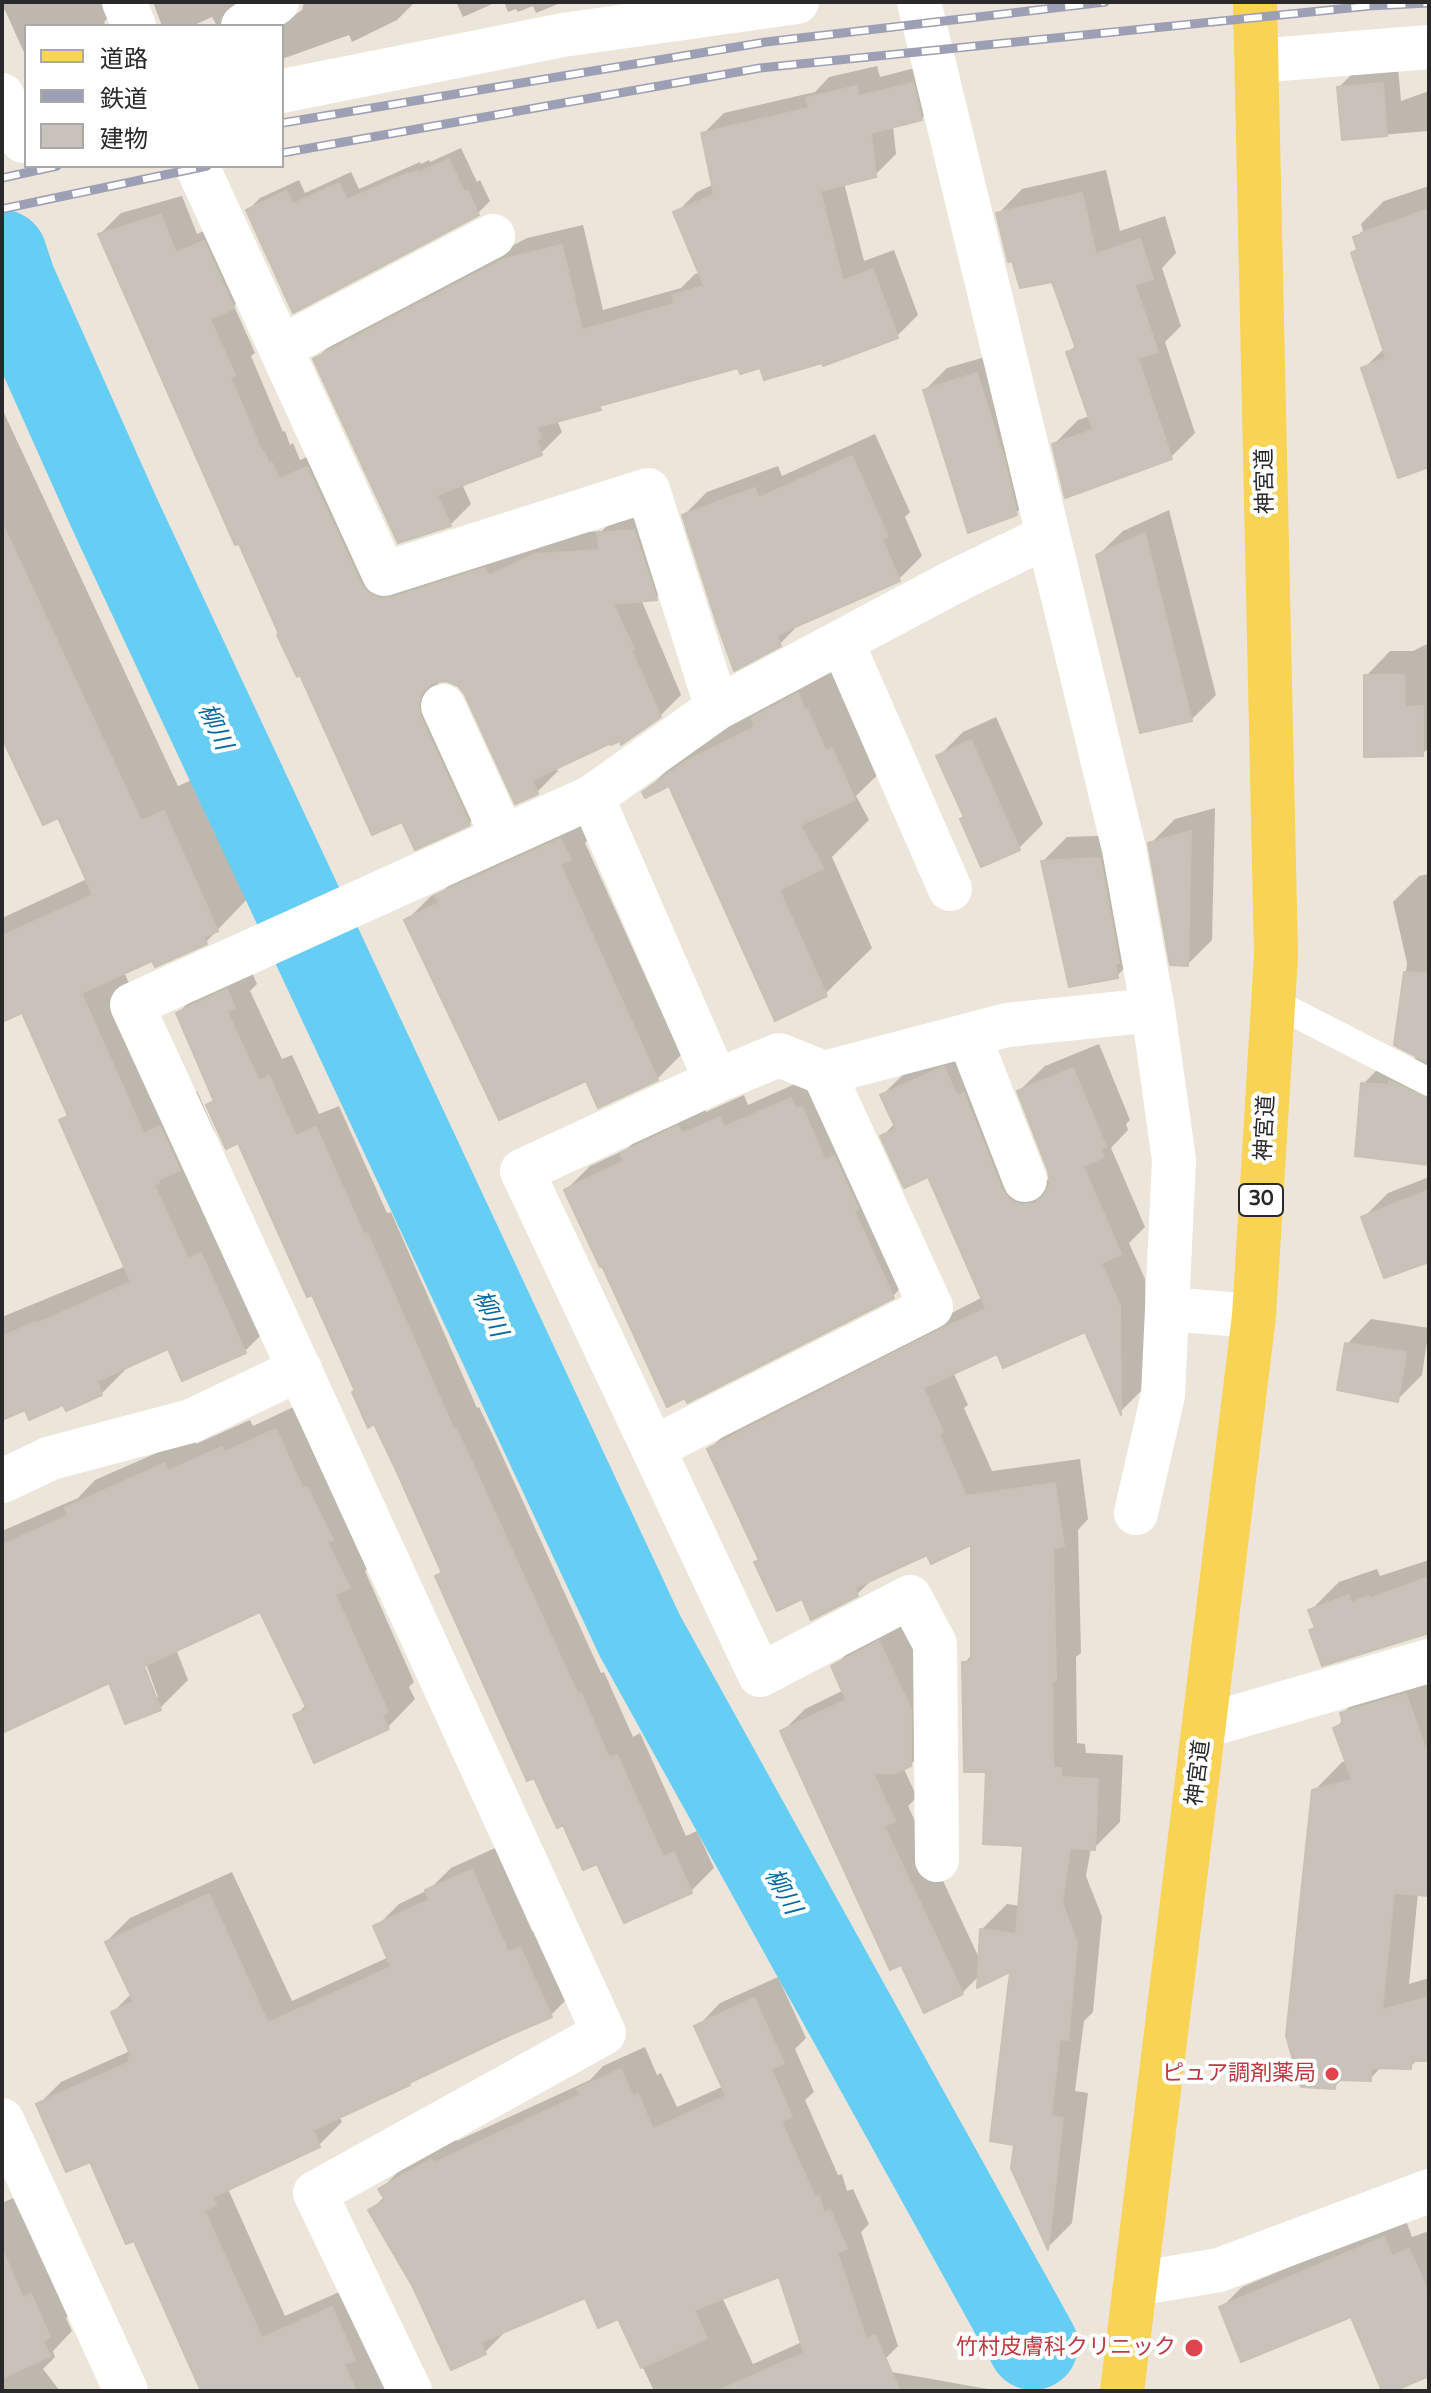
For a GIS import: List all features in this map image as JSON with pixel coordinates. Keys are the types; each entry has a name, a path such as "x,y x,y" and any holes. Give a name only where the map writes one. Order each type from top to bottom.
{"main road":[{"name":"神宮道","path":"1122,2391 1254,1316 1276,956 1255,2"}],"street":[{"path":"124,2 133,24"},
{"path":"246,24 277,2"},
{"path":"284,91 563,35 797,2"},
{"path":"919,2 1124,849 1153,1010 1174,1160 1163,1395 1136,1513"},
{"path":"1256,61 1429,47"},
{"path":"2,95 17,142"},
{"path":"198,168 384,574 648,490 717,708"},
{"path":"280,348 493,236"},
{"path":"410,2391 315,2193 604,2033 132,1005 592,797 717,708 957,580 1048,536"},
{"path":"842,642 950,889"},
{"path":"443,706 503,837"},
{"path":"592,797 716,1081"},
{"path":"937,1860 935,1644 910,1597 760,1675 522,1171 779,1055 824,1073 1007,1025 1153,1010"},
{"path":"969,1036 1025,1180"},
{"path":"653,1448 931,1307 824,1073"},
{"path":"1167,1309 1254,1316"},
{"path":"2,1481 51,1458 191,1421 300,1369"},
{"path":"1205,1726 1429,1661"},
{"path":"2,2120 126,2391"},
{"path":"1135,2284 1219,2270 1429,2191"}],"lane":[{"path":"1273,1002 1429,1082"}],"building":[{"path":"913,83 922,120 871,133 876,177 820,191 843,281 873,269 898,338 823,366 822,363 764,380 760,368 740,374 738,368 599,406 601,410 537,427 542,455 437,495 451,526 398,543 313,359 504,259 562,245 582,330 674,304 672,295 704,286 673,212 714,195 701,133 809,108 806,98 856,86 859,96"},
{"path":"1383,83 1387,136 1342,140 1337,87"},
{"path":"449,159 479,215 293,313 246,210 286,191 293,204 339,183 347,200"},
{"path":"1082,193 1096,254 1140,239 1153,279 1135,285 1158,352 1138,358 1172,459 1065,498 1052,444 1093,430 1066,352 1076,349 1052,282 1020,288 1012,261 1008,262 996,213"},
{"path":"1429,209 1429,467 1398,478 1361,368 1386,358 1351,253 1357,250 1353,237"},
{"path":"161,215 176,253 204,241 234,308 210,319 235,375 230,377 262,452 269,464 272,463 279,479 307,467 368,593 379,598 391,598 485,568 489,576 535,554 599,550 597,533 634,530 657,600 613,604 661,717 621,745 620,741 611,743 532,780 538,794 515,804 465,695 458,686 446,681 433,683 422,692 418,703 420,716 470,825 415,850 402,822 372,835 300,675 297,677 277,635 239,544 235,545 98,234"},
{"path":"977,373 1004,459 1017,515 968,533 923,390"},
{"path":"852,456 888,537 882,539 900,581 777,635 781,646 734,671 682,515 755,488 759,498"},
{"path":"2,523 141,821 164,811 218,931 204,937 207,944 155,967 152,961 81,993 144,1134 160,1126 180,1170 154,1185 188,1259 201,1253 246,1353 182,1381 168,1349 97,1381 102,1395 66,1411 63,1405 29,1420 25,1410 2,1420 2,1337 131,1282 59,1120 68,1116 22,1013 2,1022 2,936 93,895 58,818 43,825 2,738"},
{"path":"1145,533 1192,721 1140,733 1096,555"},
{"path":"1364,675 1404,675 1405,707 1423,706 1423,756 1364,757"},
{"path":"798,693 826,751 832,748 855,800 800,825 823,868 779,890 827,996 775,1021 669,786 645,798 642,792 683,763 755,727 752,718"},
{"path":"971,740 1020,850 981,867 960,819 964,817 936,756"},
{"path":"1191,831 1188,966 1170,965 1148,843"},
{"path":"560,839 571,860 560,864 658,1080 598,1108 586,1081 499,1120 404,920 439,903 435,895"},
{"path":"1100,858 1119,963 1115,963 1118,978 1069,987 1041,861"},
{"path":"1404,972 1429,973 1429,1063 1394,1045"},
{"path":"227,989 235,1008 227,1012 259,1081 269,1076 296,1136 316,1127 578,1695 581,1693 609,1758 617,1755 663,1857 674,1852 692,1893 624,1923 597,1864 583,1870 563,1825 557,1828 534,1778 527,1781 435,1576 442,1573 396,1470 374,1424 368,1428 312,1295 307,1297 238,1143 226,1149 206,1105 214,1101 176,1013"},
{"path":"944,1067 957,1096 964,1093 1002,1190 1010,1200 1022,1205 1035,1203 1044,1196 1050,1183 1017,1091 1073,1068 1106,1147 1101,1149 1104,1157 1083,1166 1121,1254 1101,1263 1120,1306 1121,1415 1085,1332 1003,1368 997,1354 923,1388 966,1496 1055,1483 1064,1546 1053,1548 1056,1680 1052,1681 1053,1768 1061,1768 1061,1777 1098,1779 1095,1850 1070,1848 1062,1902 1077,1943 1068,2040 1060,2039 1051,2116 1063,2118 1048,2250 1011,2168 1014,2145 990,2141 1010,1972 977,1988 980,1929 1016,1934 1023,1846 983,1844 986,1772 964,1772 962,1662 971,1662 971,1545 931,1564 927,1555 855,1588 858,1596 811,1620 802,1599 777,1611 754,1562 759,1560 707,1449 986,1309 928,1177 904,1188 880,1136 896,1129 880,1095"},
{"path":"1389,1081 1429,1099 1429,1165 1355,1156 1361,1083 1389,1085"},
{"path":"791,1098 796,1109 802,1107 825,1160 834,1156 858,1209 854,1211 894,1298 687,1403 685,1398 667,1407 564,1190 624,1161 620,1153 678,1126 682,1134 720,1117 724,1127"},
{"path":"1429,1190 1429,1262 1384,1278 1361,1217"},
{"path":"1345,1343 1406,1352 1398,1402 1337,1390"},
{"path":"276,1429 303,1489 307,1487 333,1540 327,1542 350,1588 335,1594 388,1712 382,1715 389,1729 314,1763 293,1715 307,1709 260,1612 144,1666 161,1710 125,1724 109,1683 2,1733 2,1545 68,1516 65,1508 165,1463 168,1471 222,1447 225,1452"},
{"path":"1429,1577 1429,1633 1322,1666 1309,1630 1315,1628 1308,1610 1349,1595 1352,1603 1368,1596 1369,1599"},
{"path":"879,1641 911,1709 911,1766 896,1773 873,1773 895,1821 884,1826 963,1994 924,2013 901,1965 890,1970 780,1731 846,1700 831,1666"},
{"path":"1406,1694 1429,1758 1429,1896 1394,1893 1382,2010 1429,1997 1429,2061 1411,2061 1411,2069 1371,2068 1371,2081 1336,2080 1335,2089 1301,2087 1286,2036 1312,1790 1352,1780 1333,1728 1343,1724 1340,1713"},
{"path":"472,1870 508,1952 520,1947 552,2017 313,2130 320,2147 213,2197 216,2205 204,2210 262,2338 332,2307 355,2360 344,2364 356,2391 201,2391 134,2241 126,2244 90,2162 66,2172 36,2104 130,2062 128,2057 131,2056 111,2012 134,2002 105,1942 209,1894 268,2023 391,1967 373,1926 429,1900 425,1890"},
{"path":"754,1998 784,2063 771,2069 792,2117 781,2121 815,2197 819,2196 824,2213 830,2210 847,2249 837,2252 866,2339 875,2335 900,2391 718,2391 804,2353 779,2277 694,2310 707,2338 641,2368 618,2319 598,2328 585,2298 481,2342 486,2354 451,2370 413,2287 368,2210 385,2200 378,2189 431,2159 434,2163 580,2095 577,2089 621,2069 633,2096 638,2094 653,2129 726,2096 694,2026"},
{"path":"1384,2237 1392,2256 1409,2249 1429,2293 1429,2376 1394,2391 1382,2391 1351,2317 1241,2362 1219,2307"},
{"path":"2,2249 23,2298 31,2294 50,2337 43,2341 50,2356 2,2378"}],"waterway":[{"name":"柳川","path":"2,255 11,282 116,517 640,1636 1033,2345"}],"railway":[{"path":"284,123 766,42 1105,2"},
{"path":"284,153 760,68 1369,6 1429,3"},
{"path":"2,178 48,168"},
{"path":"2,209 197,168"}],"place":[{"name":"ピュア調剤薬局","path":"1332,2074"},
{"name":"竹村皮膚科クリニック","path":"1194,2348"}]}
